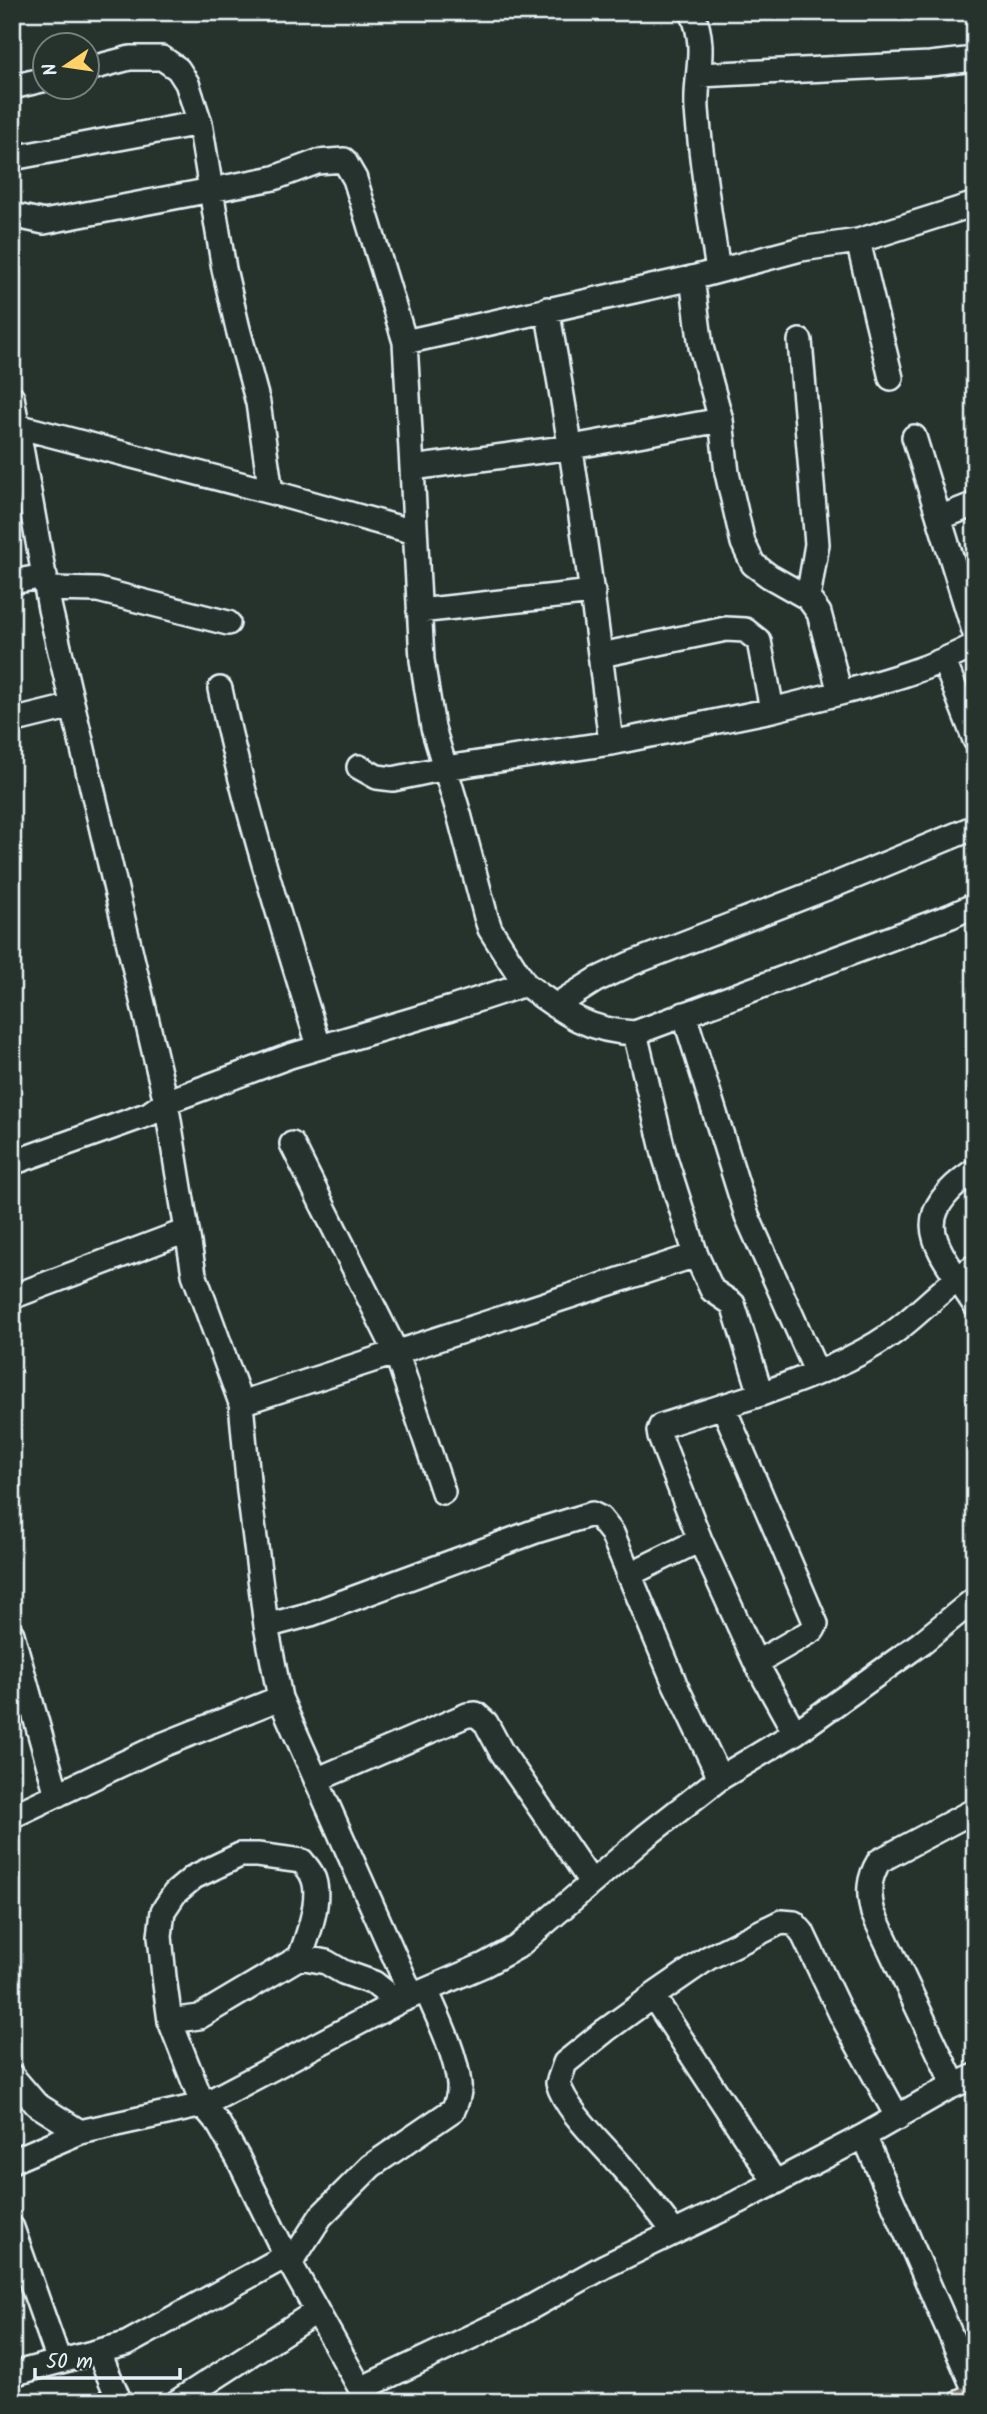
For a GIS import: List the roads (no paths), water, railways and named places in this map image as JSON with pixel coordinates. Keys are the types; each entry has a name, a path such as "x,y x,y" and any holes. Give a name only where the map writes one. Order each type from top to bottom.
{"main road":[{"path":"965,2402 975,2398"}],"street":[{"path":"692,12 698,26 701,54 697,106 701,153 718,271"},
{"path":"102,65 130,58 162,58 178,69 187,83 200,123 210,189 238,329 258,403 271,492"},
{"path":"699,75 930,64 975,59"},
{"path":"12,87 32,82"},
{"path":"12,158 200,123"},
{"path":"12,215 44,222 274,178 317,162 344,160 355,178 405,342 422,660 433,728 490,929 525,984 555,1006 572,1018 601,1030 635,1033 975,905"},
{"path":"405,342 692,278 801,249 858,241 975,204"},
{"path":"858,241 891,378"},
{"path":"692,278 701,347 721,420 727,473 743,543 752,564 808,598 819,613 840,693"},
{"path":"547,309 572,447 611,743"},
{"path":"800,341 817,544 808,598"},
{"path":"12,397 17,453 166,1102 194,1274 241,1403 266,1626 279,1698 412,1996 453,2058 459,2083 458,2100 453,2110 371,2166 321,2216 288,2260 126,2344 12,2374"},
{"path":"412,468 572,447 721,420"},
{"path":"16,426 414,532"},
{"path":"914,437 975,634"},
{"path":"939,518 975,504"},
{"path":"12,582 46,583 98,590 228,623"},
{"path":"419,611 593,592"},
{"path":"601,655 726,629 745,630 759,641 772,710"},
{"path":"359,767 377,777 393,779 445,768 611,743 772,710 885,681 944,661 975,645"},
{"path":"944,661 975,740"},
{"path":"220,689 236,767 256,841 319,1046"},
{"path":"12,720 73,706"},
{"path":"555,1006 596,980 630,964 975,827"},
{"path":"12,1163 149,1114 166,1102 243,1072 319,1046 525,984"},
{"path":"684,1014 747,1216 817,1373"},
{"path":"635,1033 665,1158 696,1255 712,1290 733,1304 761,1394"},
{"path":"292,1144 396,1352 443,1492"},
{"path":"975,1170 953,1184 942,1197 932,1225 934,1241 966,1272 975,1305"},
{"path":"12,1297 186,1231"},
{"path":"241,1403 696,1255"},
{"path":"795,1733 756,1663 699,1540 659,1431 661,1426 669,1423 817,1373 887,1337 910,1321 966,1272"},
{"path":"723,1406 816,1624 813,1630 756,1663"},
{"path":"266,1626 311,1614 536,1531 592,1514 600,1518 612,1532 675,1684 720,1778"},
{"path":"628,1575 699,1540"},
{"path":"12,2161 80,2132 203,2105 412,1996 517,1947 646,1836 720,1778 795,1733 921,1643 975,1599"},
{"path":"12,1634 57,1795"},
{"path":"12,1816 162,1745 279,1698"},
{"path":"316,1780 467,1715 476,1714 486,1723 501,1751 591,1882"},
{"path":"170,2021 199,2017 300,1957 317,1892 313,1875 302,1861 257,1855 240,1856 194,1877 175,1893 163,1911 160,1936 170,2021 203,2105 218,2123 238,2158 288,2260 364,2395 606,2266 864,2136 965,2080 873,1913 869,1890 871,1874 879,1861 975,1810"},
{"path":"674,2232 583,2122 558,2083 565,2063 606,2030 708,1958 781,1922 794,1923 802,1932 844,2018 898,2118"},
{"path":"300,1957 326,1962 343,1972 412,1996"},
{"path":"653,1996 775,2182"},
{"path":"12,2076 36,2104 80,2132"},
{"path":"12,2099 36,2104"},
{"path":"864,2136 975,2391"},
{"path":"12,2228 59,2361"},
{"path":"177,2402 317,2311"},
{"path":"99,2353 120,2402"}]}
